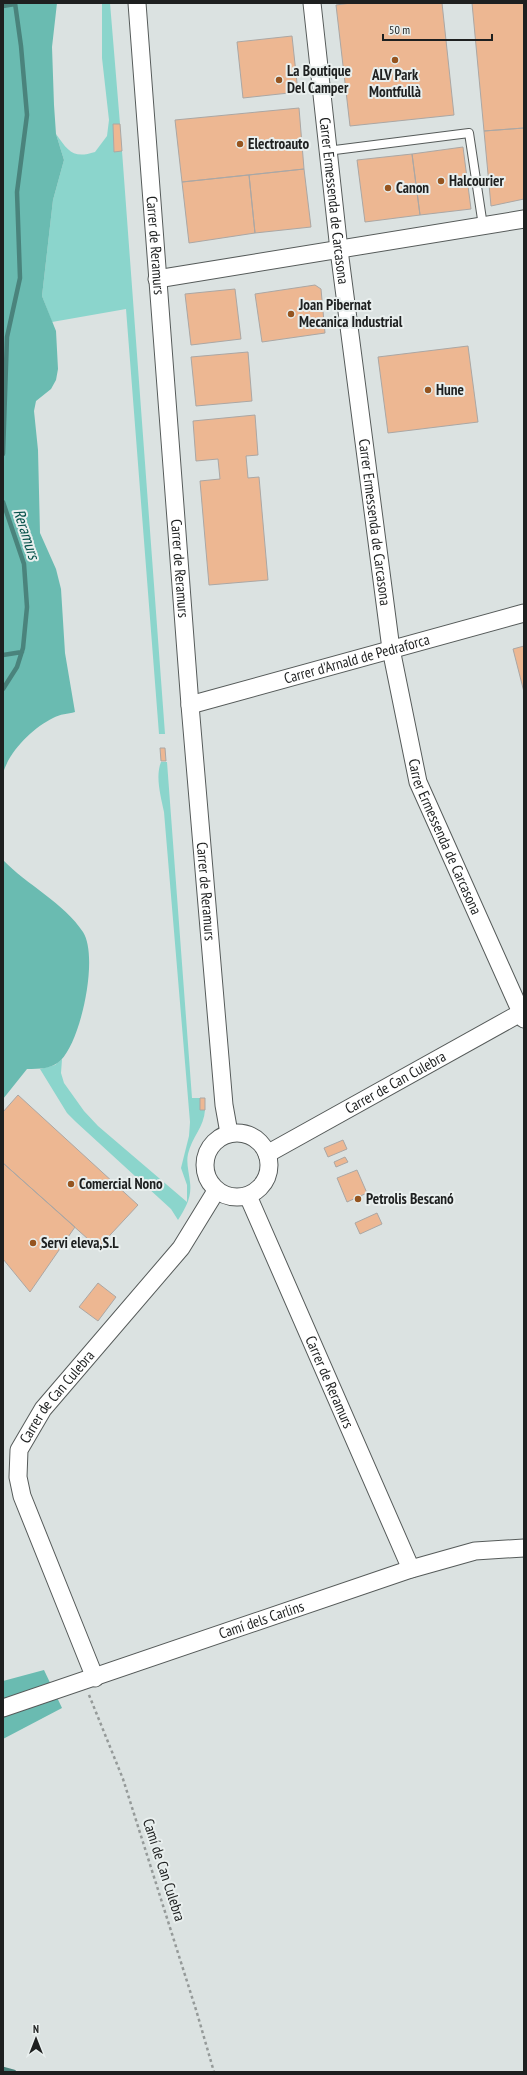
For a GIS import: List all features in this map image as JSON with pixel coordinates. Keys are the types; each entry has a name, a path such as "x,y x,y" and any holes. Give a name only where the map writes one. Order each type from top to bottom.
{"street":[{"name":"Carrer de Reramurs","path":"137,3 190,705 224,1105 229,1133"},
{"name":"Carrer Ermessenda de Carcasona","path":"312,3 339,250 391,649 418,782 523,1015"},
{"path":"157,279 524,219"},
{"name":"Carrer d'Arnald de Pedraforca","path":"190,705 524,613"},
{"name":"Carrer de Can Culebra","path":"268,1154 523,1015"},
{"path":"229,1133 250,1135 260,1142 268,1154 268,1175 259,1190 248,1196 230,1198 216,1192 204,1170 207,1150 215,1140 229,1133"},
{"name":"Carrer de Can Culebra","path":"95,1678 22,1496 18,1477 19,1450 43,1409 180,1248 216,1192"},
{"name":"Carrer de Reramurs","path":"248,1196 411,1569"},
{"name":"Camí dels Carlins","path":"3,1708 95,1678 411,1569 475,1551 524,1548"}],"lane":[{"path":"327,151 469,133 483,226"}],"path":[{"name":"Camí de Can Culebra","path":"95,1678 88,1694 123,1779 197,2013 214,2072"}],"shaded area":[{"path":"3,3 57,3 52,47 54,105 56,134 64,160 53,200 42,296 56,331 58,369 56,380 51,389 36,401 34,411 38,450 40,533 56,569 61,589 65,653 75,712 61,715 45,722 30,734 11,756 3,773"},
{"path":"102,3 110,3 120,124 113,125 114,151 122,151 165,734 159,734 126,309 52,322 42,296 53,200 64,160 56,134 68,149 81,155 95,152 107,136 109,120 102,58"},
{"path":"161,762 167,762 192,1098 200,1098 200,1110 205,1110 202,1122 192,1142 187,1157 190,1192 186,1206 178,1220 171,1209 67,1113 40,1069 55,1065 62,1059 61,1073 64,1083 84,1111 98,1126 187,1202 187,1185 181,1168 189,1136 190,1122 164,812 160,794 159,768"},
{"path":"3,860 23,878 56,903 75,922 83,932 87,944 89,960 86,998 75,1035 68,1050 61,1060 54,1065 41,1069 27,1069 3,1099"},
{"path":"44,1670 62,1708 3,1739 3,1681"}],"building":[{"name":"ALV Park Montfullà","path":"351,3 442,3 454,115 350,126 336,5"},
{"path":"472,3 524,3 524,128 484,131"},
{"path":"292,36 298,92 243,98 237,42"},
{"name":"Electroauto","path":"299,108 304,169 182,182 175,120"},
{"path":"113,124 120,124 122,151 114,152"},
{"path":"524,128 524,199 491,206 484,131"},
{"name":"Halcourier","path":"463,147 471,209 420,215 412,154"},
{"name":"Canon","path":"412,154 420,215 365,222 357,160"},
{"path":"304,169 311,227 255,233 249,175"},
{"path":"249,175 255,233 189,243 182,182"},
{"name":"Joan Pibernat Mecanica Industrial","path":"315,285 321,289 325,333 262,342 255,294"},
{"path":"235,289 241,339 191,345 185,294"},
{"name":"Hune","path":"468,346 478,422 388,433 378,357"},
{"path":"248,352 252,401 196,406 191,357"},
{"path":"255,415 258,455 246,456 248,478 259,477 268,580 209,585 200,481 220,479 218,459 196,461 193,421"},
{"path":"524,646 524,692 513,649"},
{"path":"160,748 165,748 166,761 161,761"},
{"name":"Comercial Nono","path":"18,1095 138,1205 98,1248 3,1163 3,1112"},
{"path":"200,1098 205,1098 205,1110 200,1110"},
{"path":"343,1140 347,1149 328,1157 324,1148"},
{"path":"345,1157 348,1162 336,1167 334,1162"},
{"name":"Servi eleva,S.L","path":"3,1163 75,1227 30,1292 3,1259"},
{"path":"357,1170 367,1193 347,1202 337,1178"},
{"path":"377,1213 382,1224 360,1234 355,1223"},
{"path":"98,1283 116,1297 98,1321 79,1307"}],"waterway":[{"name":"Reramurs","path":"3,454 7,337 20,278 17,192 27,115 21,46 15,3"},
{"path":"3,6 15,4"},
{"name":"Reramurs","path":"3,502 24,564 27,607 23,648 17,667 3,689"},
{"path":"3,655 22,652"},
{"path":"3,2069 14,2072"}],"place":[{"name":"ALV Park Montfullà","path":"395,60"},
{"name":"La Boutique Del Camper","path":"279,80"},
{"name":"Electroauto","path":"240,144"},
{"name":"Halcourier","path":"441,181"},
{"name":"Canon","path":"388,188"},
{"name":"Joan Pibernat Mecanica Industrial","path":"291,314"},
{"name":"Hune","path":"428,390"},
{"name":"Comercial Nono","path":"71,1184"},
{"name":"Petrolis Bescanó","path":"358,1199"},
{"name":"Servi eleva,S.L","path":"33,1243"}]}
